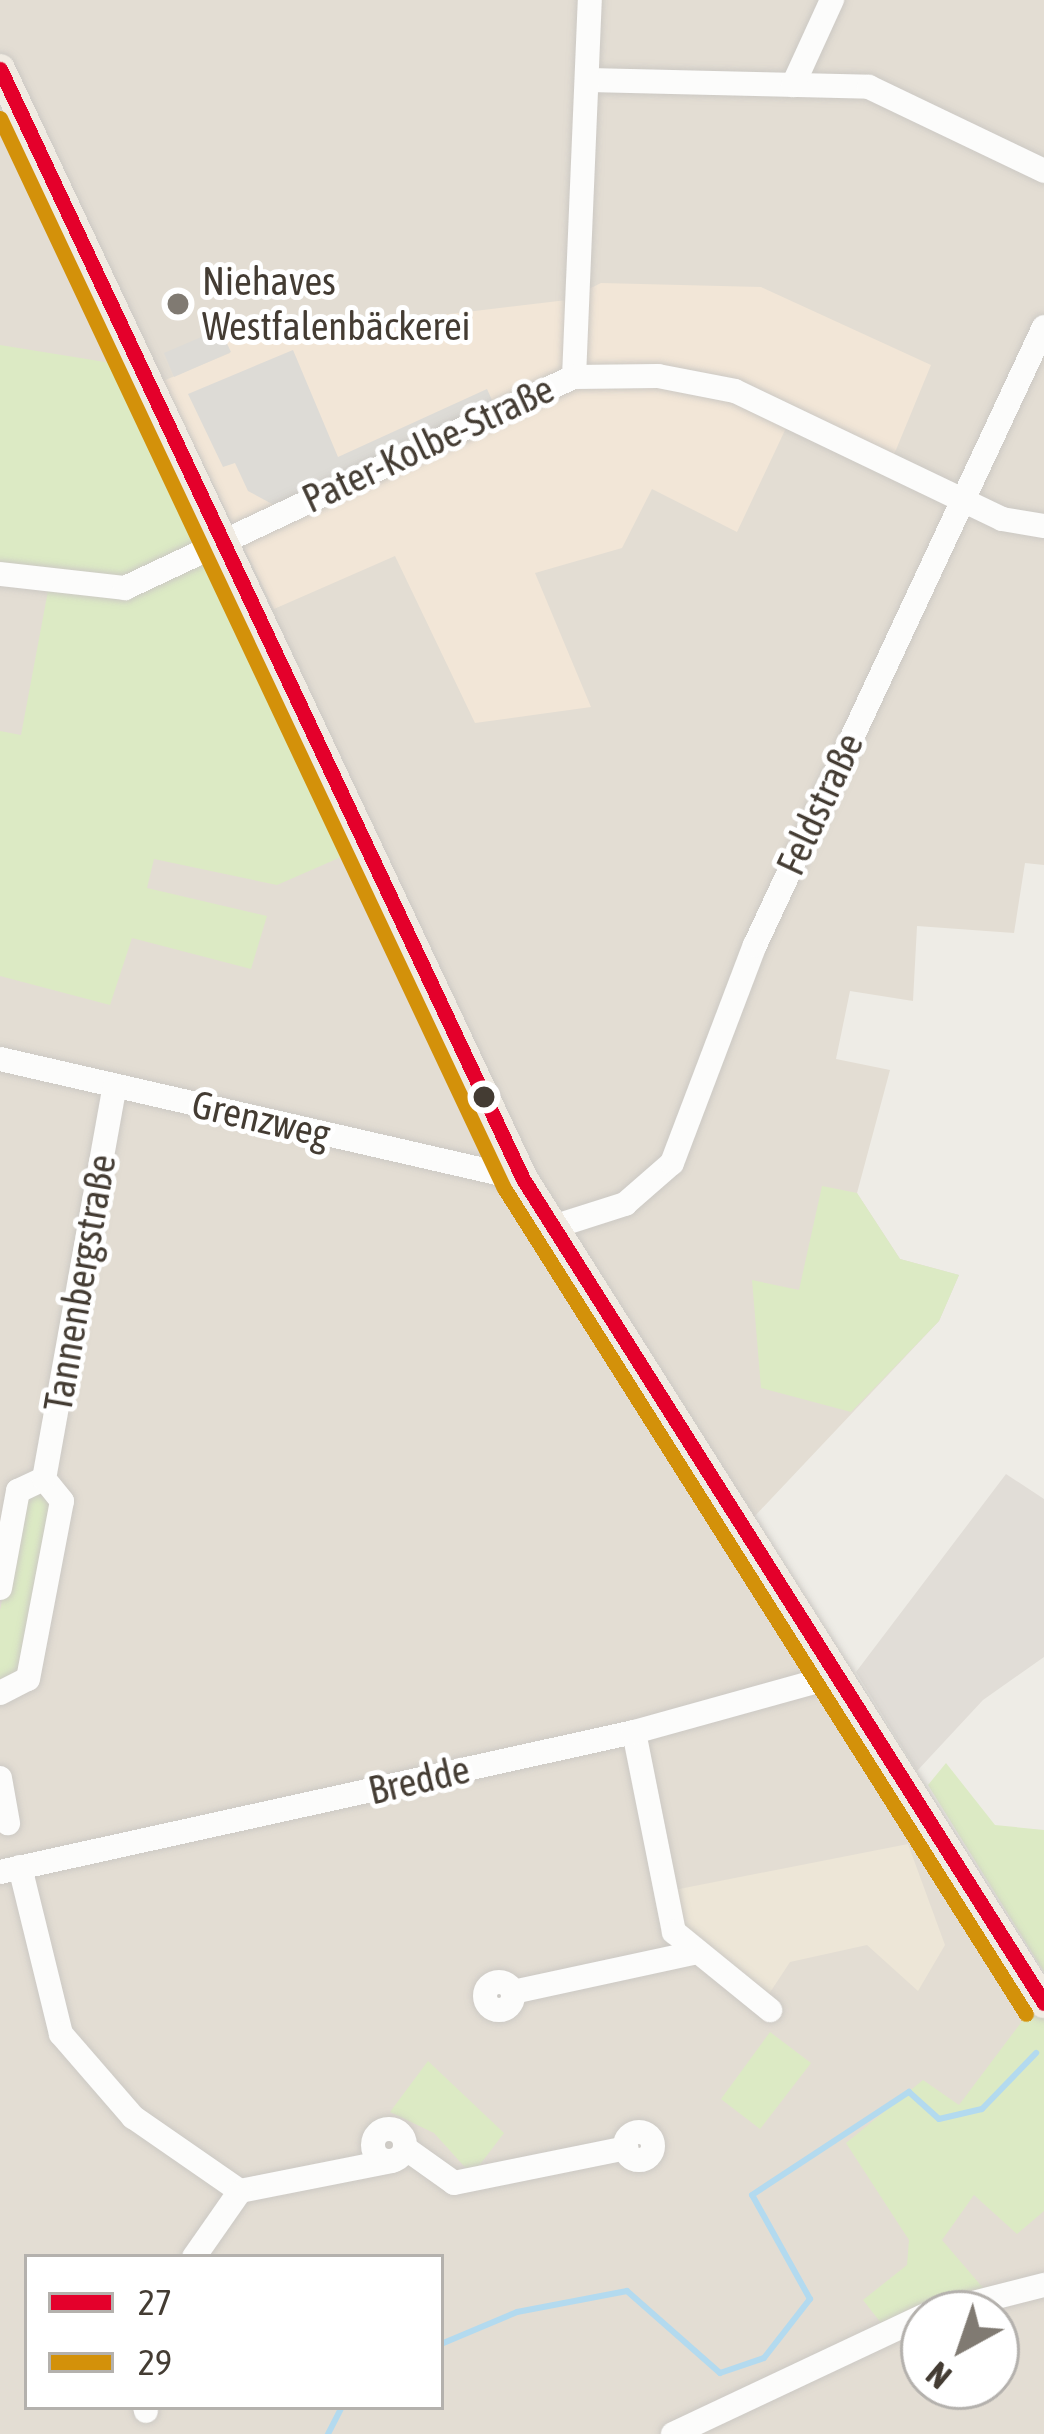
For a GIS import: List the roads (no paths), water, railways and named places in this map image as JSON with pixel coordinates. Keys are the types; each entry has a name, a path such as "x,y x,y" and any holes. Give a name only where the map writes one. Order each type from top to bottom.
{"main road":[{"path":"0,69 523,1179 1044,2003"}],"street":[{"path":"574,377 590,0"},
{"path":"793,85 832,0"},
{"path":"590,80 869,87 1044,171"},
{"name":"Feldstraße","path":"553,1227 626,1204 672,1163 755,945 966,503 1044,327"},
{"name":"Pater-Kolbe-Straße","path":"0,574 125,588 574,377 658,376 735,392 966,503 1044,526"},
{"name":"Grenzweg","path":"0,1059 523,1179"},
{"name":"Tannenbergstraße","path":"0,1712 0,1694 28,1679 62,1501 44,1479 115,1086"},
{"name":"Tannenbergstraße","path":"0,1588 18,1491 44,1479"},
{"name":"Bredde","path":"10,1869 634,1732 836,1676"},
{"path":"634,1732 668,1918 693,1953 770,2010"},
{"path":"0,1778 8,1823"},
{"path":"10,1869 61,2034 80,2068 240,2192"},
{"path":"512,1992 693,1953"},
{"path":"196,2254 240,2192 398,2155 454,2183 626,2148"},
{"path":"673,2434 900,2328"}],"waterway":[{"path":"444,2343 517,2312 627,2291 720,2373 764,2358 810,2299 752,2195 909,2092 939,2119 982,2109 1036,2053"},
{"path":"328,2434 340,2410"}],"place":[{"name":"Niehaves Westfalenbäckerei","path":"178,304"}]}
